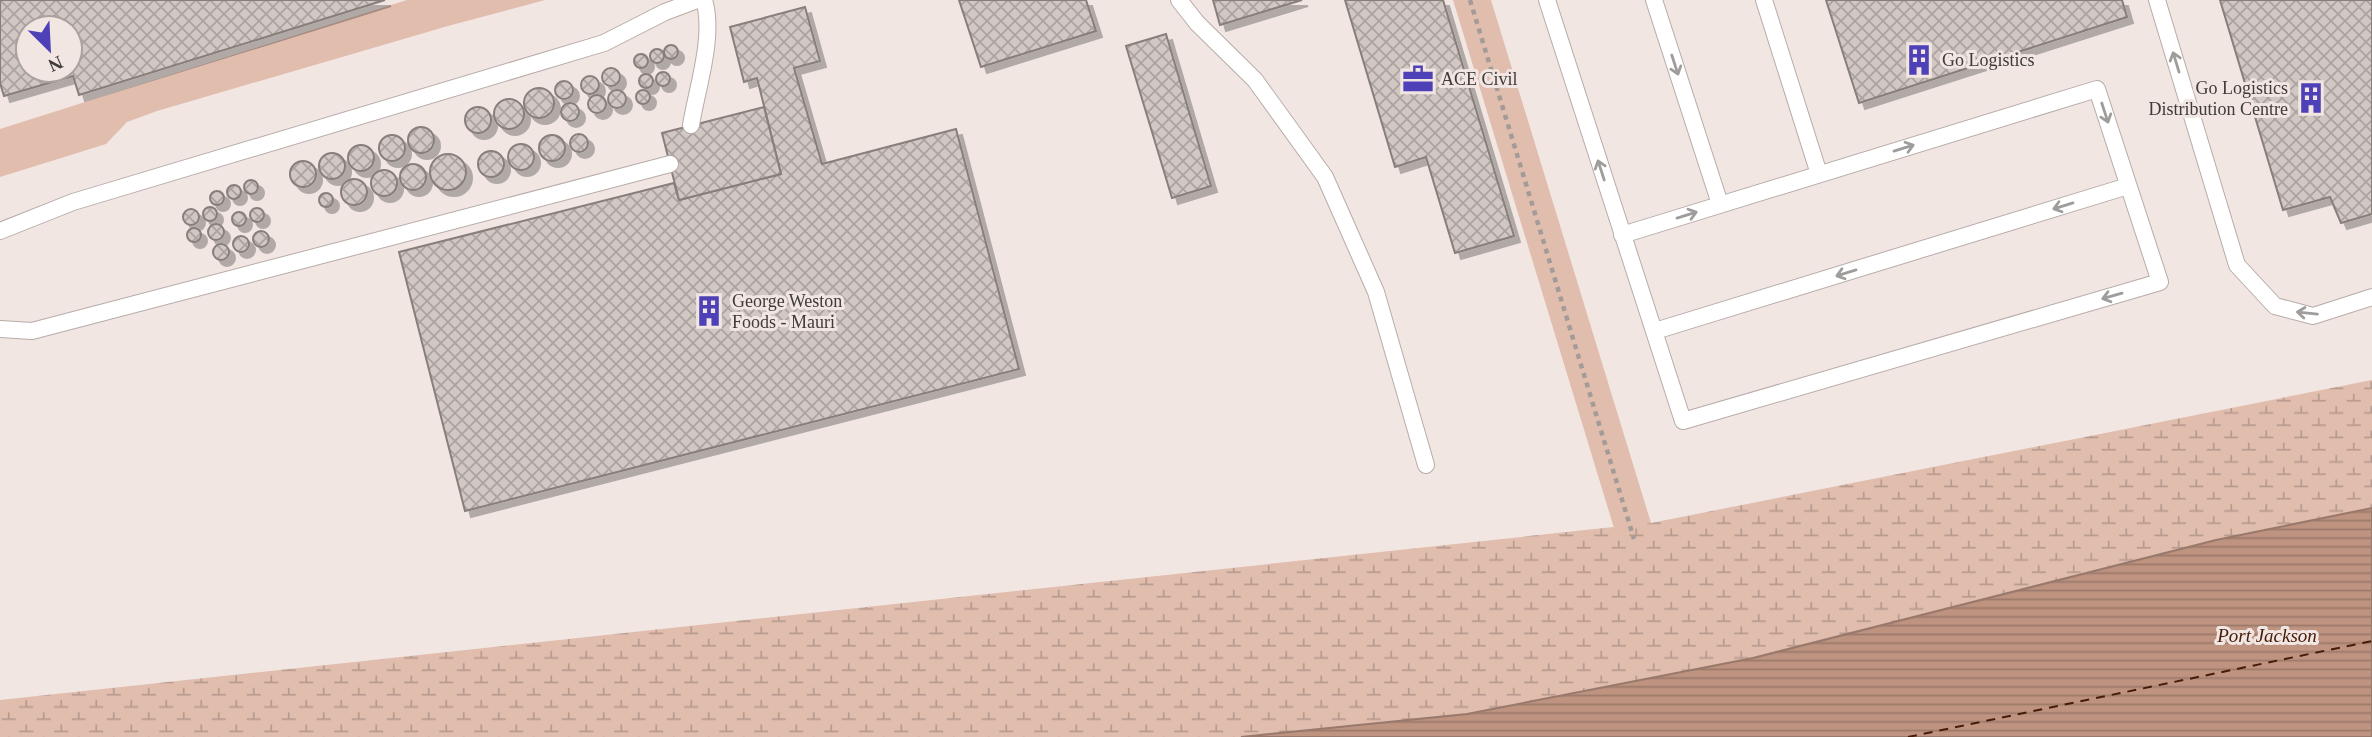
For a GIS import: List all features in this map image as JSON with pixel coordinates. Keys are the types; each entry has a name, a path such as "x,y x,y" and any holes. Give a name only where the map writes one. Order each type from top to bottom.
{"lane":[{"path":"0,231 73,202 604,43 665,12 697,0"},
{"path":"691,125 708,35 708,11 704,0"},
{"path":"1179,0 1197,23 1255,80 1325,177 1376,292 1426,465"},
{"path":"1547,0 1622,235 1655,331 1683,421 2160,282 2097,89 1622,235"},
{"path":"1654,0 1720,204"},
{"path":"1764,0 1819,174"},
{"path":"2157,0 2237,265 2275,306 2313,316 2372,297"},
{"path":"0,329 32,331 670,164"},
{"path":"1655,331 2129,186"}],"path":[{"path":"1469,0 1634,539"}],"green space":[{"path":"407,0 545,0 157,111 127,122 106,144 0,177 0,129"},
{"path":"1453,0 1491,0 1651,523 1614,528"},
{"path":"2372,380 2372,508 2216,540 1753,658 1467,714 1241,737 0,737 0,700 1651,523"}],"water":[{"name":"Port Jackson","path":"2372,508 2372,737 1241,737 1467,714 1753,658 2216,540"}],"building":[{"path":"0,0 385,0 79,95 76,84 84,84 84,14 14,14 14,84 45,84 4,96 0,83"},
{"path":"959,0 1086,0 1096,31 981,67"},
{"path":"1213,0 1302,0 1220,25"},
{"name":"ACE Civil","path":"1345,0 1443,0 1514,236 1455,253 1426,157 1395,167"},
{"name":"Go Logistics","path":"1826,0 2122,0 2127,17 1859,103"},
{"name":"Go Logistics Distribution Centre","path":"2220,0 2372,0 2372,214 2341,223 2330,197 2283,210"},
{"name":"George Weston Foods - Mauri","path":"805,7 820,61 794,68 822,164 956,129 1019,369 465,511 399,252 674,183 679,200 781,174 757,78 744,82 730,27"},
{"path":"1166,34 1211,186 1172,198 1126,46"},
{"path":"671,45 676,47 676,57 671,59 666,57 664,52 666,47"},
{"path":"657,49 662,51 662,61 657,63 652,61 650,56 652,51"},
{"path":"641,54 646,56 646,66 641,68 636,66 634,61 636,56"},
{"path":"611,68 617,71 620,77 617,83 611,86 605,83 602,77 605,71"},
{"path":"663,72 668,74 668,84 663,86 658,84 656,79 658,74"},
{"path":"646,74 651,76 651,86 646,88 641,86 639,81 641,76"},
{"path":"590,76 596,79 599,85 596,91 590,94 584,91 581,85 584,79"},
{"path":"564,81 570,84 573,90 570,96 564,99 558,96 555,90 558,84"},
{"path":"539,88 550,92 554,103 550,114 539,118 528,114 524,103 528,92"},
{"path":"617,90 623,93 626,99 623,105 617,108 611,105 608,99 611,93"},
{"path":"643,90 648,92 648,102 643,104 638,102 636,97 638,92"},
{"path":"597,95 603,98 606,104 603,110 597,113 591,110 588,104 591,98"},
{"path":"509,99 520,103 524,114 520,125 509,129 498,125 494,114 498,103"},
{"path":"570,103 576,106 579,112 576,118 570,121 564,118 561,112 564,106"},
{"path":"478,107 487,111 491,120 487,129 478,133 469,129 465,120 469,111"},
{"path":"764,107 781,174 679,200 662,133"},
{"path":"421,127 430,131 434,140 430,149 421,153 412,149 408,140 412,131"},
{"path":"579,134 585,137 588,143 585,149 579,152 573,149 570,143 573,137"},
{"path":"392,135 401,139 405,148 401,157 392,161 383,157 379,148 383,139"},
{"path":"552,135 561,139 565,148 561,157 552,161 543,157 539,148 543,139"},
{"path":"521,144 530,148 534,157 530,166 521,170 512,166 508,157 512,148"},
{"path":"361,145 370,149 374,158 370,167 361,171 352,167 348,158 352,149"},
{"path":"491,151 500,155 504,164 500,173 491,177 482,173 478,164 482,155"},
{"path":"332,153 341,157 345,166 341,175 332,179 323,175 319,166 323,157"},
{"path":"448,154 461,159 466,172 461,185 448,190 435,185 430,172 435,159"},
{"path":"303,161 312,165 316,174 312,183 303,187 294,183 290,174 294,165"},
{"path":"413,164 422,168 426,177 422,186 413,190 404,186 400,177 404,168"},
{"path":"384,170 393,174 397,183 393,192 384,196 375,192 371,183 375,174"},
{"path":"354,179 363,183 367,192 363,201 354,205 345,201 341,192 345,183"},
{"path":"251,180 256,182 256,192 251,194 246,192 244,187 246,182"},
{"path":"234,185 239,187 239,197 234,199 229,197 227,192 229,187"},
{"path":"217,191 222,193 222,203 217,205 212,203 210,198 212,193"},
{"path":"326,193 331,195 331,205 326,207 321,205 319,200 321,195"},
{"path":"210,207 215,209 215,219 210,221 205,219 203,214 205,209"},
{"path":"257,208 262,210 262,220 257,222 252,220 250,215 252,210"},
{"path":"191,209 199,217 191,225 183,217"},
{"path":"239,212 244,214 244,224 239,226 234,224 232,219 234,214"},
{"path":"216,224 224,232 216,240 208,232"},
{"path":"194,228 199,230 199,240 194,242 189,240 187,235 189,230"},
{"path":"261,231 269,239 261,247 253,239"},
{"path":"241,236 249,244 241,252 233,244"},
{"path":"221,244 229,252 221,260 213,252"}],"ferry route":[{"path":"1908,737 2372,641"}],"place":[{"name":"Go Logistics","path":"1919,60"},
{"name":"ACE Civil","path":"1418,79"},
{"name":"Go Logistics Distribution Centre","path":"2311,98"},
{"name":"George Weston Foods - Mauri","path":"709,311"}]}
